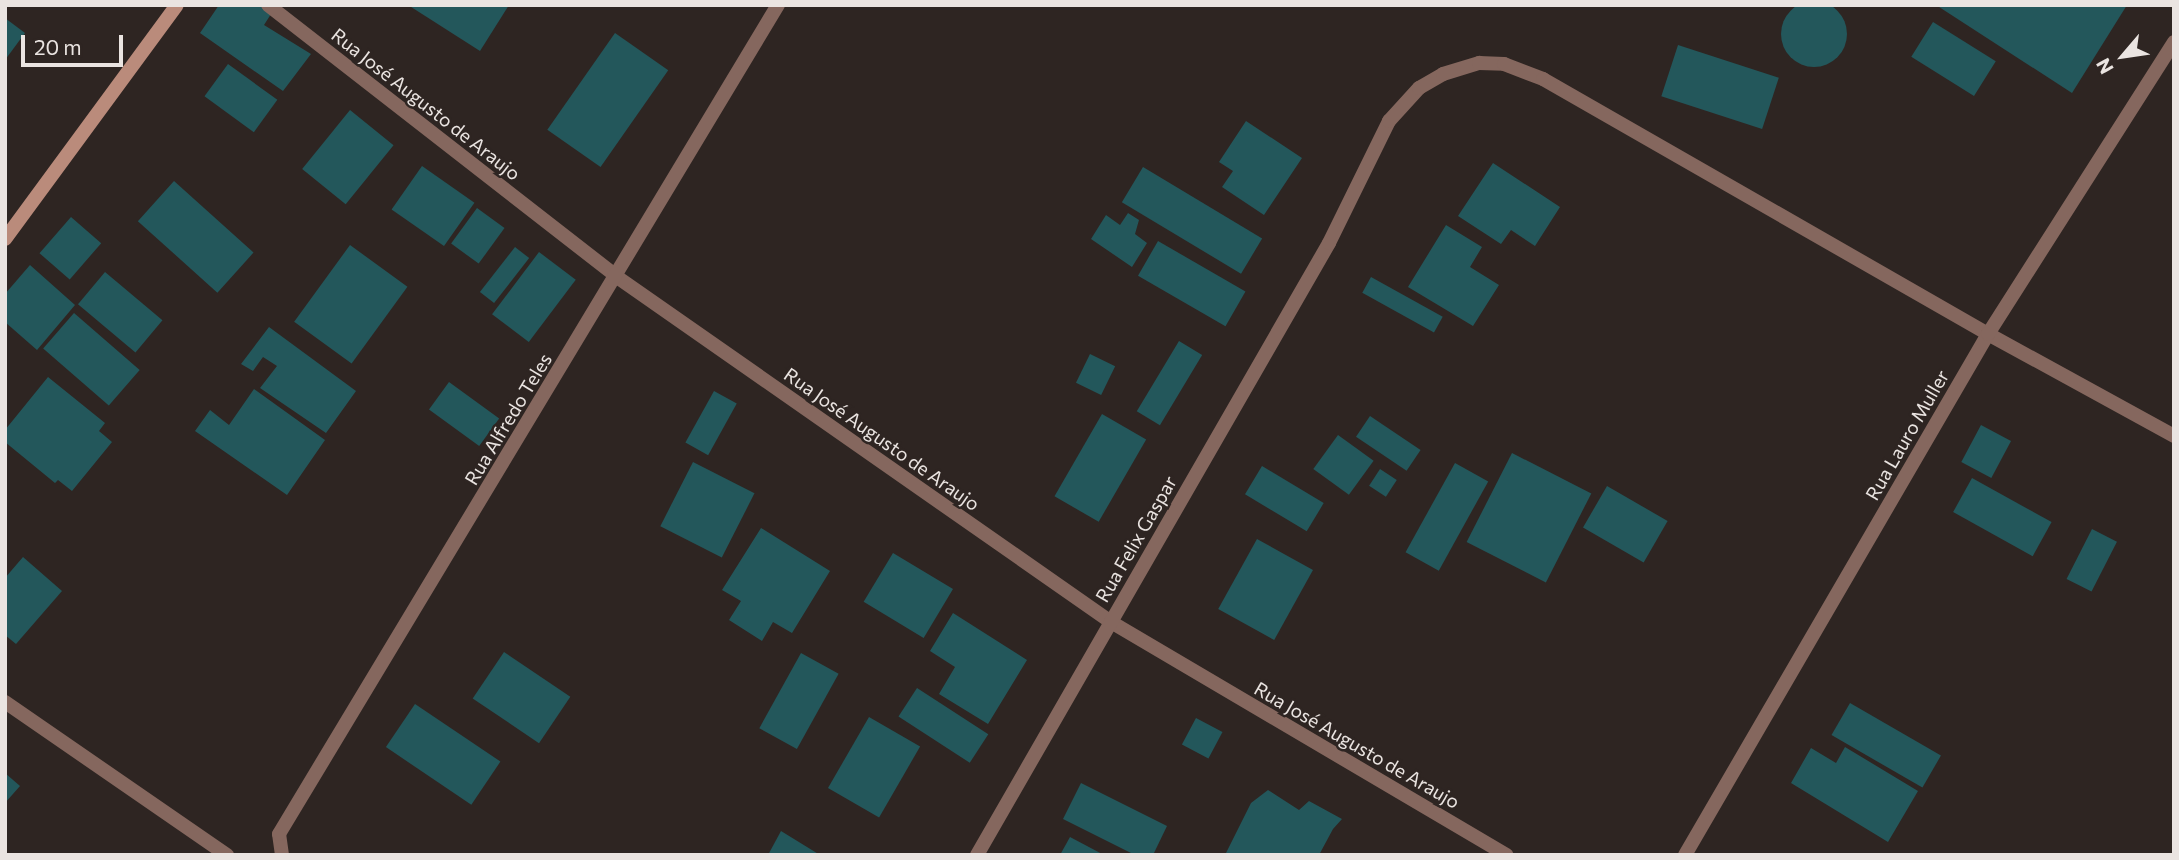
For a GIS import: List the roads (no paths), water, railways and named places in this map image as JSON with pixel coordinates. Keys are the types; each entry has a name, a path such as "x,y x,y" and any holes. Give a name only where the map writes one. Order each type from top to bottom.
{"street":[{"path":"5,239 177,5"},
{"name":"Rua José Augusto de Araujo","path":"268,5 617,277 1111,622 1507,855"},
{"name":"Rua Alfredo Teles","path":"282,855 279,834 617,277 778,5"},
{"name":"Rua Lauro Muller","path":"1685,855 1988,334 2174,42"},
{"name":"Rua Felix Gaspar","path":"978,855 1329,243 1389,121 1419,88 1443,74 1479,63 1504,64 1543,79 1988,334 2174,436"},
{"path":"5,702 227,855"}]}
